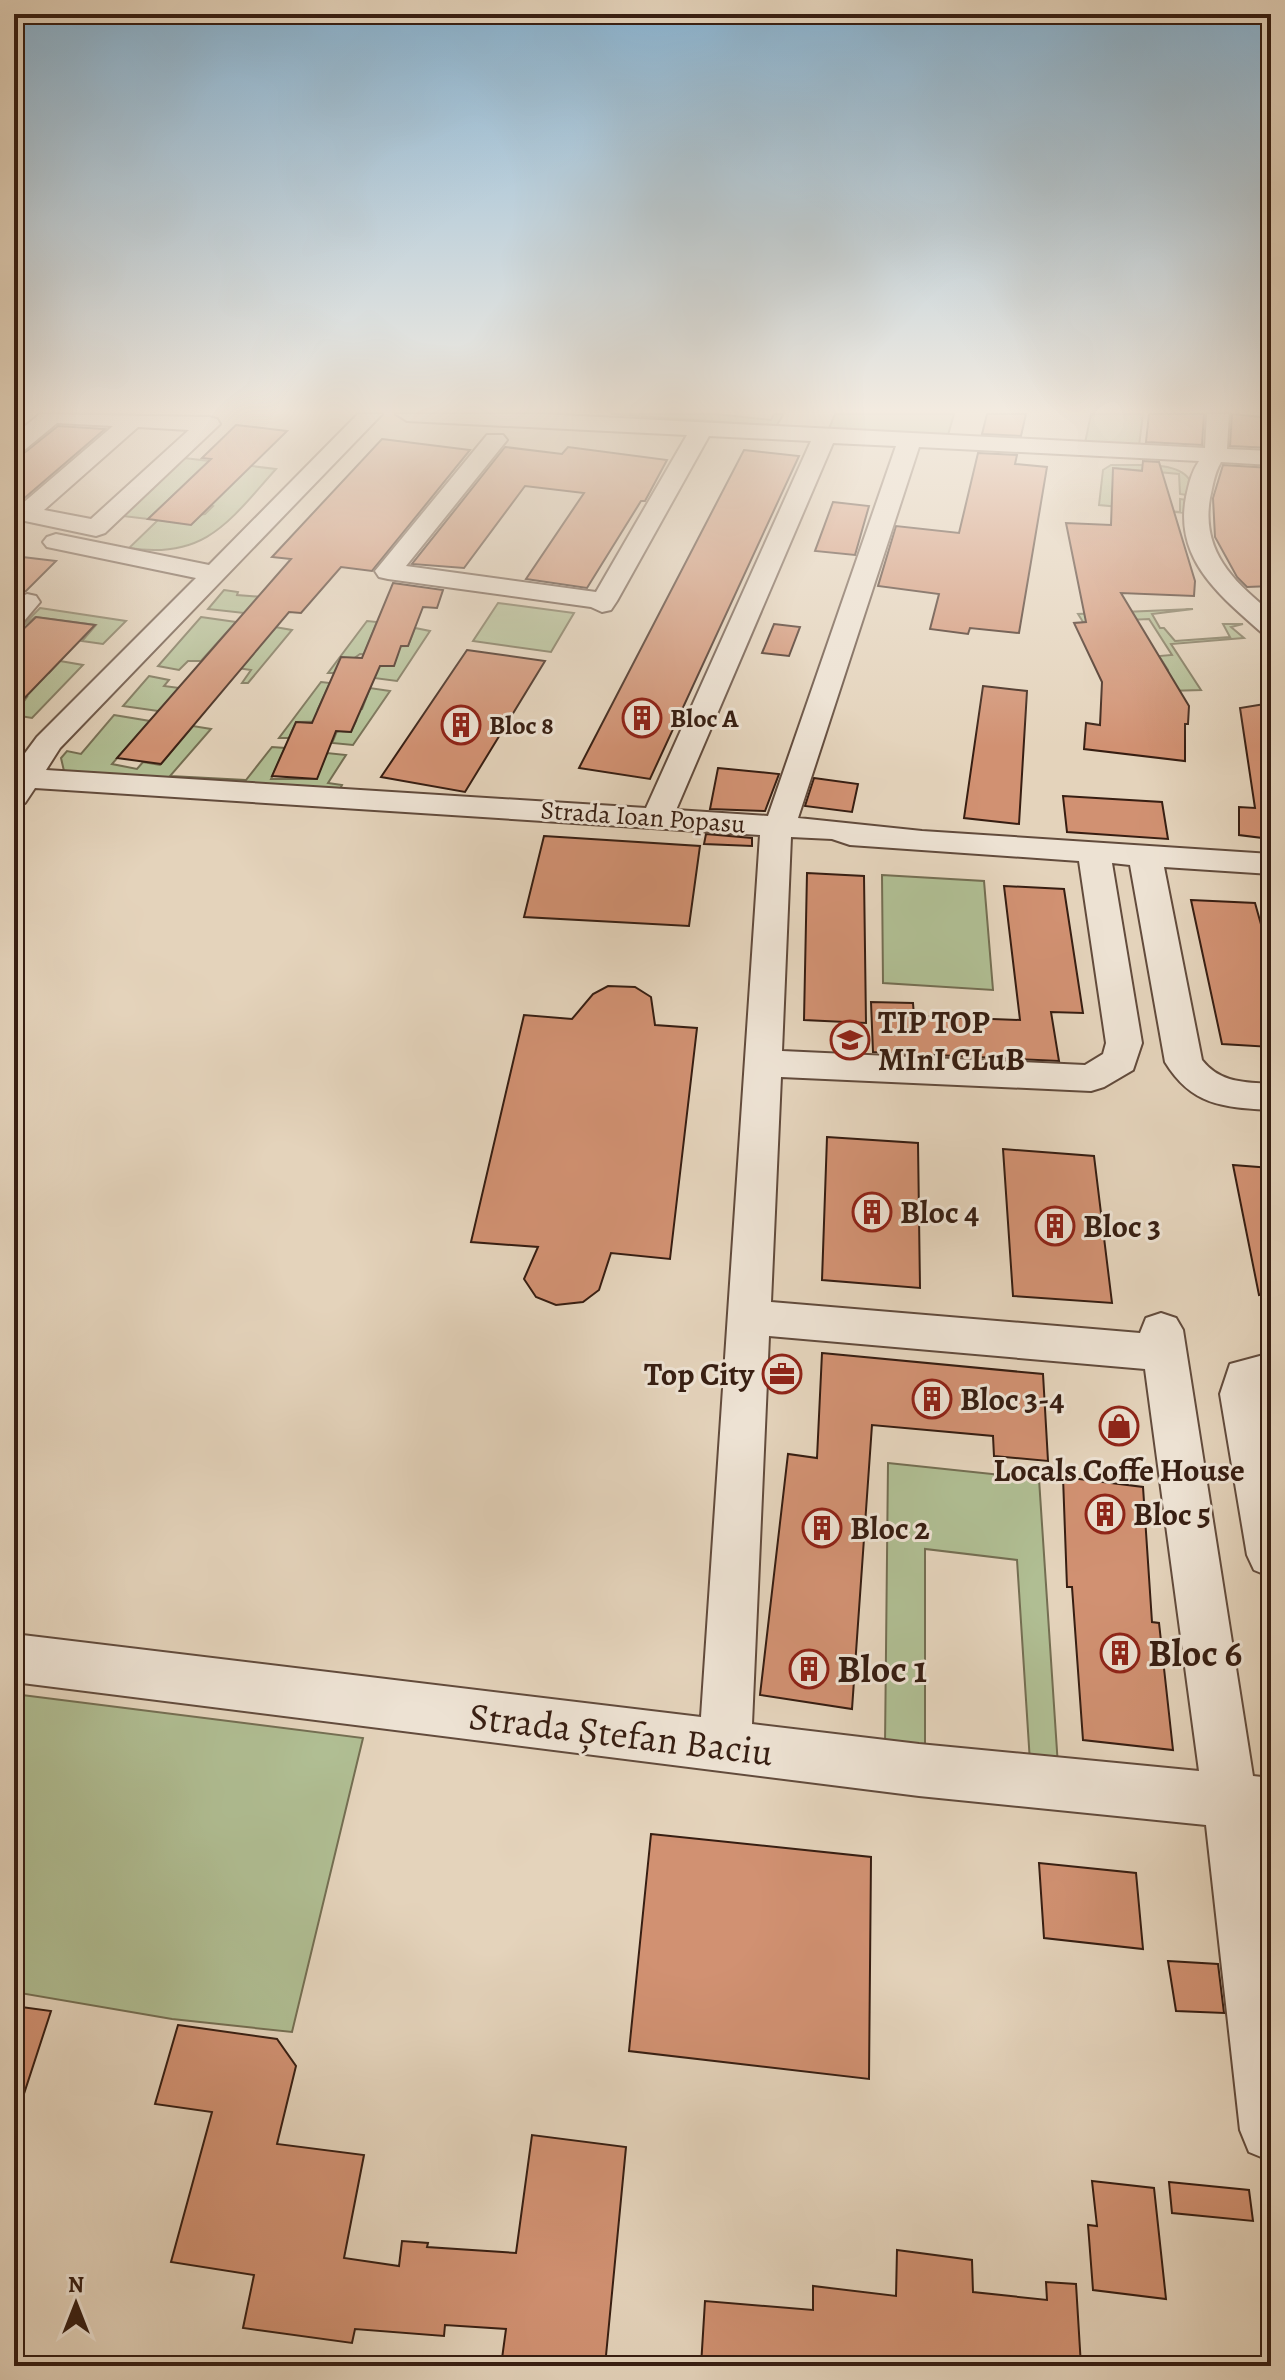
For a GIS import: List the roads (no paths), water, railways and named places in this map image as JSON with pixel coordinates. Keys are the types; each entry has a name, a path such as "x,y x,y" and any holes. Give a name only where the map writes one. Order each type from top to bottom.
{"street":[{"path":"41,539 57,525"},
{"path":"18,784 48,743 260,525"},
{"path":"426,525 388,571 603,602 647,525"},
{"path":"657,818 773,525"},
{"path":"725,1747 778,826 881,525"},
{"path":"1197,525 1196,538 1213,575 1271,626"},
{"path":"14,533 212,573"},
{"path":"14,601 27,602 14,615"},
{"name":"Strada Ioan Popasu","path":"18,784 657,818 778,826 922,841 1271,864"},
{"path":"763,1063 1091,1078 1107,1070 1120,1061 1124,1043 1094,851"},
{"path":"1145,855 1184,1062 1196,1081 1216,1092 1271,1097"},
{"path":"749,1317 1162,1341 1250,1803 1271,2130"},
{"path":"1271,1371 1246,1377 1242,1394 1271,1555"},
{"name":"Strada Ștefan Baciu","path":"14,1658 725,1747 1250,1803"}],"place":[{"name":"Bloc A","path":"642,718"},
{"name":"Bloc 8","path":"461,725"},
{"name":"TIP TOP MInI CLuB","path":"850,1040"},
{"name":"Bloc 4","path":"872,1212"},
{"name":"Bloc 3","path":"1055,1226"},
{"name":"Top City","path":"782,1374"},
{"name":"Bloc 3-4","path":"932,1399"},
{"name":"Locals Coffe House","path":"1119,1426"},
{"name":"Bloc 5","path":"1105,1514"},
{"name":"Bloc 2","path":"822,1528"},
{"name":"Bloc 6","path":"1120,1653"},
{"name":"Bloc 1","path":"809,1669"}]}
